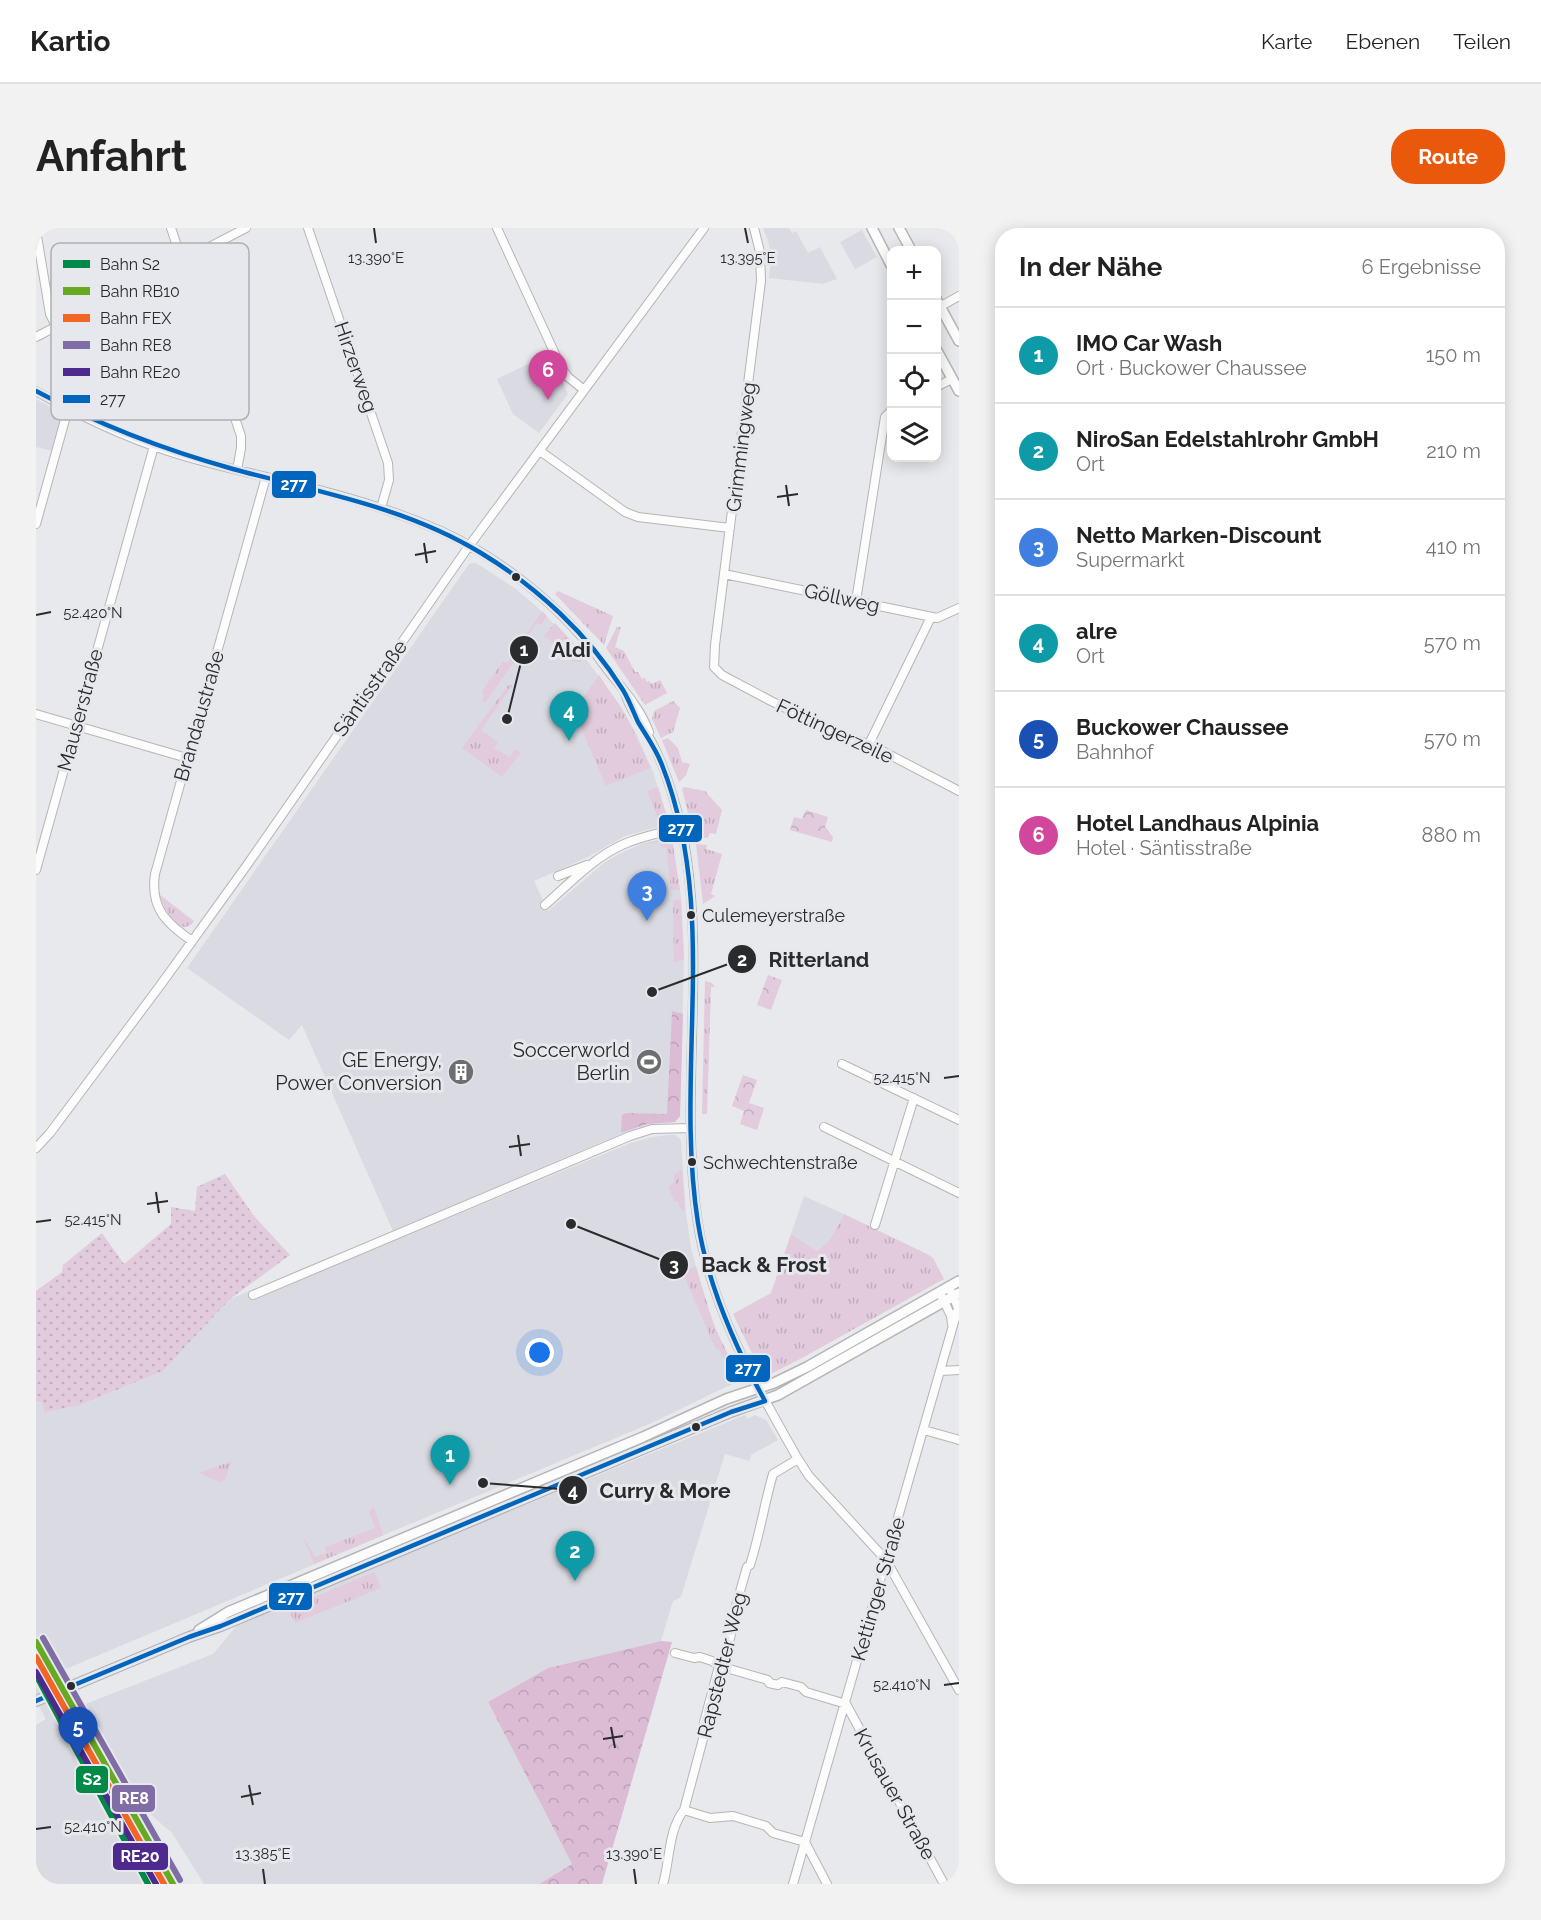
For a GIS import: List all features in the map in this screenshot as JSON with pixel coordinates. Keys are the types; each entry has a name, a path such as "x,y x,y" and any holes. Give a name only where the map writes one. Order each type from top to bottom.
{"main road":[{"path":"872,228 887,257"},
{"path":"899,228 909,246"},
{"path":"941,308 959,341"},
{"path":"939,354 959,391"},
{"path":"189,1636 228,1612 757,1387 774,1383 807,1367 959,1281"},
{"path":"36,1701 189,1636 221,1626 730,1412 765,1401 957,1295"}],"street":[{"path":"171,228 176,243"},
{"path":"217,243 246,228"},
{"name":"Hirzerweg","path":"308,228 388,463 389,480 381,508"},
{"path":"497,228 561,367 568,377 584,390"},
{"name":"Säntisstraße","path":"36,1148 50,1133 192,941 469,546 704,228"},
{"name":"Grimmingweg","path":"714,667 714,650 761,281 760,252 754,228"},
{"path":"36,230 51,316"},
{"path":"941,302 959,296"},
{"path":"36,337 51,329"},
{"path":"941,384 952,378"},
{"path":"36,391 51,399"},
{"path":"856,601 887,415"},
{"path":"36,524 65,420"},
{"path":"91,420 154,446 381,508 430,527 469,546 516,577 560,614 598,656 625,693 632,698 640,712 666,777 681,828 689,875 693,942 691,1128 697,1214 710,1276 722,1315 757,1387 798,1459 809,1476 886,1560 959,1690"},
{"path":"236,420 241,436 237,470"},
{"name":"Mauserstraße","path":"36,870 154,446"},
{"path":"540,451 625,513 730,528"},
{"name":"Brandaustraße","path":"192,941 172,927 162,915 156,902 153,884 266,477"},
{"name":"Göllweg","path":"724,574 931,617 942,617 959,608"},
{"path":"869,744 931,617"},
{"name":"Föttingerzeile","path":"714,667 722,675 771,701 843,736 869,744 959,791"},
{"path":"36,714 187,759"},
{"path":"545,905 594,862 622,845 646,836 681,828"},
{"path":"558,876 594,862"},
{"path":"842,1064 959,1120"},
{"path":"875,1225 914,1098"},
{"path":"824,1127 959,1192"},
{"path":"253,1295 630,1136 652,1129 691,1128"},
{"name":"Kettinger Straße","path":"793,1884 953,1329 958,1308 957,1295 949,1287"},
{"path":"939,1292 951,1316 953,1329"},
{"path":"941,1371 959,1370"},
{"path":"924,1430 959,1440"},
{"name":"Rapstedter Weg","path":"663,1884 667,1871 666,1858 679,1816 684,1810 703,1739 702,1730 719,1666 725,1656 744,1578 762,1525 762,1515 773,1474 798,1459"},
{"path":"675,1653 712,1661 719,1666 778,1685 782,1682 846,1704"},
{"name":"Krusauer Straße","path":"846,1704 944,1884"},
{"path":"684,1810 710,1818 733,1816 766,1826 773,1833 805,1842 827,1884"}],"shaded area":[{"path":"763,228 789,228 792,233 796,231 808,253 820,247 837,279 823,284 769,278 771,258"},
{"path":"862,230 877,257 855,269 840,242"},
{"path":"549,354 568,394 539,433 513,414 497,379"},
{"path":"36,399 51,407 51,420 61,420 53,451 36,447"},
{"path":"476,563 516,589 577,647 620,705 636,733 653,772 668,820 665,825 625,836 588,857 534,881 548,911 605,862 641,844 672,839 681,897 684,958 680,1116 675,1122 653,1123 630,1130 393,1231 302,1025 289,1040 187,968 469,564"},
{"path":"675,1135 681,1140 686,1214 691,1248 707,1306 738,1375 736,1382 654,1422 389,1531 389,1533 61,1671 177,1884 36,1884 36,1725 46,1719 36,1701 36,1402 80,1405 163,1371 230,1299 332,1256 337,1264 631,1143"},
{"path":"804,1196 844,1214 829,1241 817,1251 791,1234"},
{"path":"745,1415 747,1419 755,1415 766,1420 778,1440 751,1455 749,1461 725,1454 681,1597 673,1601 661,1641 548,1668 488,1702 572,1864 539,1884 204,1884 172,1833 149,1813 83,1705 213,1654 240,1622"}],"green space":[{"path":"558,591 613,616 604,645 555,594"},
{"path":"542,611 547,616 541,625 537,623 513,656 516,659 485,703 482,701 484,697 482,691 503,661 507,663"},
{"path":"555,623 585,656 580,662 570,661 572,656 544,636"},
{"path":"617,627 621,627 615,647 624,651 635,672 638,672 642,679 645,678 652,684 660,680 667,693 645,705 606,648"},
{"path":"599,675 626,716 651,768 606,786 574,711"},
{"path":"509,684 512,686 481,730 498,742 494,748 510,757 515,749 521,753 502,777 462,748"},
{"path":"673,701 680,708 673,732 661,738 652,719 654,711"},
{"path":"668,738 678,748 682,762 690,764 686,775 679,782 662,740"},
{"path":"658,787 668,820 665,825 661,826 647,791"},
{"path":"684,787 705,791 722,810 716,834 710,833 708,838 694,837 682,789"},
{"path":"806,810 828,817 825,827 833,837 832,842 790,830 794,817 802,819"},
{"path":"672,839 680,890 671,890 666,847 661,847 660,842 641,844"},
{"path":"696,844 707,845 706,849 722,854 711,894 715,896 703,904"},
{"path":"160,895 194,921 189,926 178,925 169,914"},
{"path":"673,900 681,900 684,958 684,960 674,962"},
{"path":"768,975 782,980 771,1010 757,1005"},
{"path":"705,981 712,983 715,987 711,987 707,1114 702,1114"},
{"path":"672,1011 683,1014 680,1116 675,1122 647,1124 621,1133 622,1115 627,1113 667,1114"},
{"path":"743,1075 757,1080 749,1103 764,1108 757,1130 740,1124 744,1111 732,1106"},
{"path":"682,1170 685,1210 682,1211 677,1201 674,1201 668,1186 675,1183 674,1174"},
{"path":"225,1174 254,1216 290,1255 230,1299 163,1371 80,1405 45,1412 42,1402 36,1402 36,1291 62,1272 63,1265 102,1233 124,1264 171,1224 171,1207 195,1211 197,1187"},
{"path":"844,1214 929,1255 933,1258 944,1279 802,1358 767,1376 762,1374 733,1314 771,1293 791,1234 817,1251 829,1241"},
{"path":"696,1267 714,1326 738,1375 736,1382 728,1386 731,1374 719,1349 715,1348 683,1273 685,1269"},
{"path":"232,1461 224,1481 220,1482 199,1473"},
{"path":"374,1507 383,1535 314,1564 305,1539 315,1557 327,1553 325,1547 375,1528 369,1511"},
{"path":"374,1572 381,1588 295,1623 288,1608"},
{"path":"661,1641 672,1642 602,1884 539,1884 572,1864 488,1702 548,1668"}],"rail line":[{"name":"RE8","path":"43,1638 180,1880"},
{"name":"RB10","path":"36,1642 173,1884"},
{"name":"FEX","path":"36,1657 164,1884"},
{"name":"RE20","path":"36,1672 156,1884"},
{"name":"S2","path":"36,1675 148,1884"}],"transit line":[{"name":"277","path":"36,391 51,398"},
{"name":"277","path":"36,1701 731,1412 765,1401 733,1337 715,1292 698,1223 692,1166 690,1108 693,934 689,877 679,821 660,759 609,669 560,613 522,581 502,566 452,537 361,502 182,454 95,420"}],"place":[{"name":"Hotel Landhaus Alpinia","path":"548,400"},
{"name":"Aldi","path":"507,719"},
{"name":"alre","path":"569,741"},
{"name":"Culemeyerstraße","path":"691,915"},
{"name":"Netto Marken-Discount","path":"647,921"},
{"name":"Ritterland","path":"652,992"},
{"name":"Soccerworld Berlin","path":"649,1062"},
{"name":"GE Energy, Power Conversion","path":"461,1072"},
{"name":"Schwechtenstraße","path":"692,1162"},
{"name":"Back & Frost","path":"571,1224"},
{"name":"Curry & More","path":"483,1483"},
{"name":"IMO Car Wash","path":"450,1485"},
{"name":"NiroSan Edelstahlrohr GmbH","path":"575,1581"},
{"name":"Buckower Chaussee","path":"78,1757"}]}
